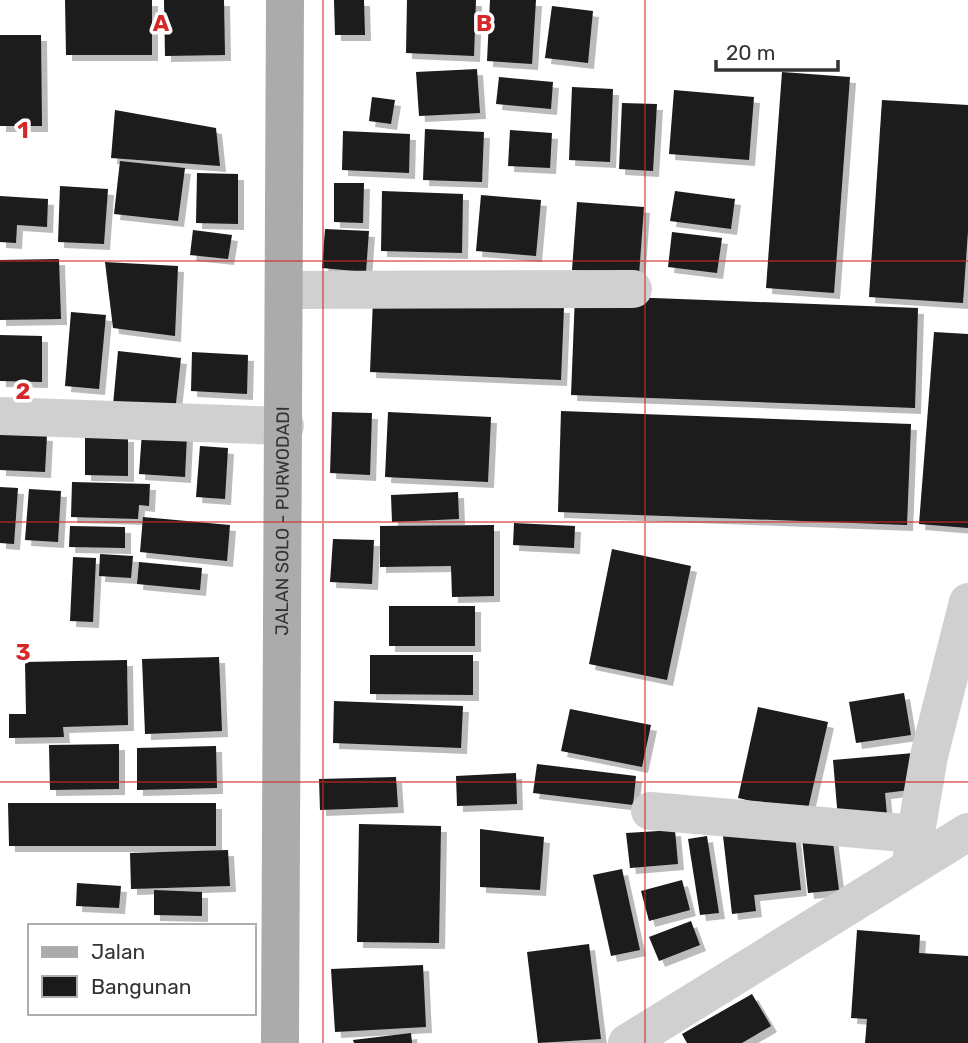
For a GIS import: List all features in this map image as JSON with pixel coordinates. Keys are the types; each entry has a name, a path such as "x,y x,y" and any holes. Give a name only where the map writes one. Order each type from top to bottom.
{"main road":[{"name":"JALAN SOLO - PURWODADI","path":"280,1043 285,0"}],"street":[{"path":"285,290 634,289"},
{"path":"0,416 285,426"},
{"path":"912,851 929,756 968,603"},
{"path":"650,811 912,851"},
{"path":"627,1043 912,851 968,832"}],"building":[{"path":"65,0 152,0 152,55 66,55"},
{"path":"164,0 224,0 225,55 165,56"},
{"path":"334,0 364,0 365,35 335,35"},
{"path":"407,0 476,0 474,56 406,53"},
{"path":"490,0 536,0 532,64 487,61"},
{"path":"552,6 593,11 588,63 545,58"},
{"path":"0,35 41,35 42,126 0,126"},
{"path":"477,69 480,113 419,116 416,72"},
{"path":"782,72 850,77 834,293 766,288"},
{"path":"499,77 553,82 551,109 496,104"},
{"path":"572,87 613,89 610,162 569,160"},
{"path":"674,90 754,97 749,160 669,154"},
{"path":"372,97 395,100 391,124 369,121"},
{"path":"882,100 968,105 968,231 963,303 869,297"},
{"path":"622,103 657,104 653,171 619,169"},
{"path":"115,110 216,128 220,166 111,158"},
{"path":"425,129 484,132 482,182 423,180"},
{"path":"510,130 552,133 550,168 508,166"},
{"path":"343,131 410,134 409,173 342,170"},
{"path":"120,161 185,168 178,221 114,214"},
{"path":"197,173 238,174 238,224 196,223"},
{"path":"334,183 364,183 363,223 334,222"},
{"path":"60,186 108,189 104,244 58,242"},
{"path":"382,191 463,194 462,253 381,251"},
{"path":"675,191 735,199 731,229 670,221"},
{"path":"481,195 541,200 536,256 476,251"},
{"path":"0,196 48,199 47,227 17,225 16,243 0,242"},
{"path":"577,202 644,207 639,275 572,270"},
{"path":"325,229 369,231 366,272 322,268"},
{"path":"193,230 232,235 228,259 190,255"},
{"path":"672,232 722,238 717,273 668,267"},
{"path":"59,259 61,319 0,320 0,260"},
{"path":"105,262 178,266 175,336 113,328"},
{"path":"575,295 918,308 915,408 571,395"},
{"path":"373,299 564,307 561,380 370,372"},
{"path":"71,312 106,315 99,389 65,386"},
{"path":"934,332 968,334 968,528 919,524"},
{"path":"0,335 42,336 42,382 0,381"},
{"path":"118,351 181,358 175,412 113,405"},
{"path":"192,352 248,355 247,394 191,391"},
{"path":"561,411 911,424 907,525 558,512"},
{"path":"332,412 372,413 370,475 330,473"},
{"path":"388,412 491,417 488,482 385,477"},
{"path":"0,432 47,435 45,472 0,470"},
{"path":"142,432 187,435 185,477 139,474"},
{"path":"85,435 128,436 128,476 85,475"},
{"path":"200,446 228,448 225,499 196,497"},
{"path":"72,482 150,484 149,506 139,505 138,519 71,517"},
{"path":"0,487 18,488 14,544 0,543"},
{"path":"29,489 61,491 58,542 25,540"},
{"path":"458,492 459,519 392,522 391,495"},
{"path":"143,517 230,525 227,561 140,552"},
{"path":"514,523 575,526 574,548 513,545"},
{"path":"494,525 494,596 452,597 451,566 380,567 380,526"},
{"path":"70,526 125,527 125,548 69,547"},
{"path":"333,539 374,540 372,584 330,582"},
{"path":"612,549 691,566 667,680 589,664"},
{"path":"100,554 133,556 131,578 99,576"},
{"path":"73,557 96,558 93,622 70,621"},
{"path":"139,562 202,568 200,590 137,584"},
{"path":"389,606 475,606 475,646 389,646"},
{"path":"370,655 473,655 473,695 370,694"},
{"path":"219,657 222,731 145,734 142,659"},
{"path":"127,660 128,725 63,727 64,737 9,738 9,714 26,714 25,662"},
{"path":"904,693 911,735 856,743 849,702"},
{"path":"334,701 463,706 461,748 333,743"},
{"path":"758,707 828,722 807,813 738,798"},
{"path":"570,709 651,725 642,767 561,751"},
{"path":"119,744 119,789 50,790 49,745"},
{"path":"216,746 217,788 137,790 137,748"},
{"path":"914,753 918,789 885,793 887,815 838,819 833,760"},
{"path":"537,764 636,776 633,805 533,793"},
{"path":"516,773 517,804 457,806 456,776"},
{"path":"396,777 398,807 320,810 319,779"},
{"path":"8,803 216,803 216,846 9,846"},
{"path":"359,824 441,826 439,943 357,942"},
{"path":"794,827 801,890 754,895 756,911 732,914 723,836"},
{"path":"480,829 544,837 540,890 480,887"},
{"path":"675,830 678,864 630,868 626,833"},
{"path":"832,835 839,890 808,893 802,838"},
{"path":"707,836 719,913 700,915 688,839"},
{"path":"228,850 230,886 131,889 130,853"},
{"path":"622,869 640,950 611,956 593,875"},
{"path":"682,880 690,910 649,921 641,891"},
{"path":"77,883 121,886 119,908 76,906"},
{"path":"154,890 202,892 202,916 154,915"},
{"path":"691,921 700,945 659,961 649,937"},
{"path":"857,930 920,935 919,953 968,956 968,1043 865,1043 867,1019 851,1018"},
{"path":"589,944 601,1039 538,1043 527,952"},
{"path":"423,965 426,1027 335,1032 331,969"},
{"path":"752,994 771,1026 742,1043 687,1043 682,1034"},
{"path":"411,1033 412,1043 354,1043 353,1040"}]}
